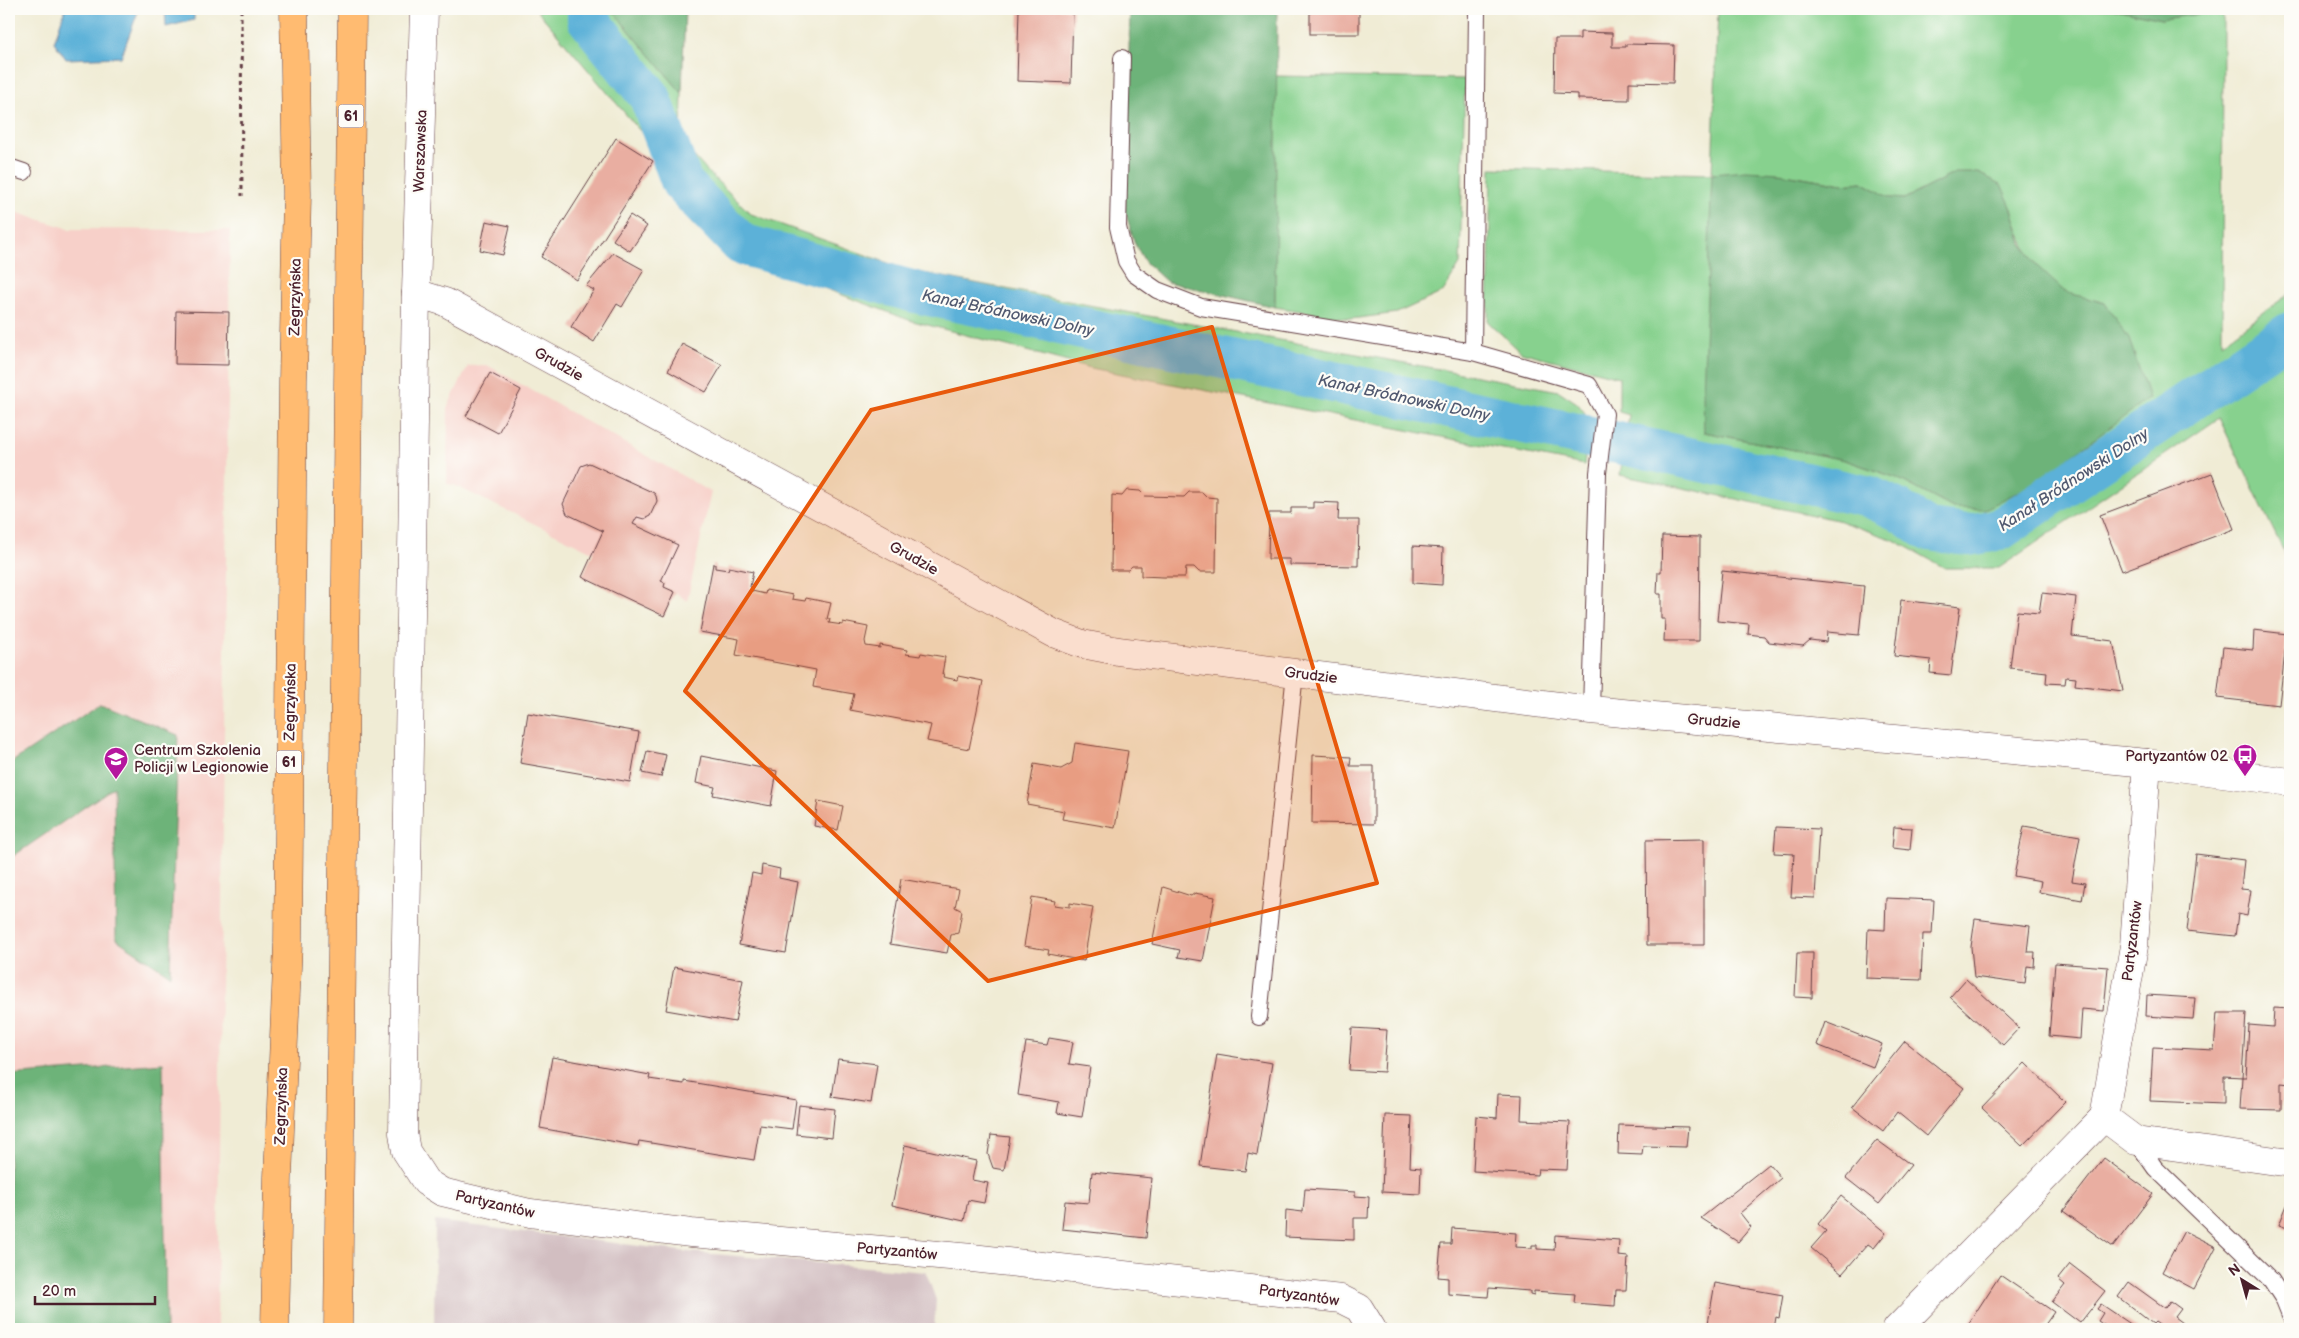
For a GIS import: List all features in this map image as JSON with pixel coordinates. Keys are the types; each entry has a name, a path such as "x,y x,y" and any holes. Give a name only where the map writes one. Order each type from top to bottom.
{"main road":[{"name":"Zegrzyńska","path":"275,1329 278,1177 288,944 293,381 297,194 294,9"},
{"name":"61","path":"338,1329 352,9"}],"street":[{"name":"Warszawska","path":"416,293 424,9"},
{"name":"Grudzie","path":"416,293 445,302 1053,633 1082,644 1118,651 1591,710 2147,763 2290,782"},
{"name":"Partyzantów","path":"416,293 403,1133 406,1151 426,1182 442,1192 530,1214 691,1233 982,1259 1341,1299 1359,1308 1372,1329"},
{"name":"Partyzantów","path":"2104,1116 2134,946 2147,763"},
{"path":"1897,1329 2104,1116 2136,1141 2290,1163"}],"lane":[{"path":"1472,352 1477,9"},
{"path":"1122,58 1118,227 1126,261 1134,274 1157,290 1201,307 1472,352 1589,385 1605,414 1598,473 1591,710"},
{"path":"1259,1017 1294,673"},
{"path":"2136,1141 2155,1168 2271,1280 2284,1300 2290,1315"}],"path":[{"path":"241,9 242,196"}],"highlighted area":[{"path":"1212,327 1377,883 988,981 685,691 871,410"}],"shaded area":[{"name":"Centrum Szkolenia Policji w Legionowie","path":"9,210 70,229 230,230 217,1329 9,1329"},
{"path":"487,365 711,492 687,601 675,592 454,485 447,484 448,406 468,366"},
{"path":"435,1221 689,1252 926,1272 936,1300 934,1329 434,1329"}],"green space":[{"path":"536,9 611,9 682,93 681,141 706,170 751,214 908,270 1559,391 1577,403 1589,418 1584,465 1091,368 909,320 728,252 692,223 667,189 653,161 658,152"},
{"path":"611,9 685,9 682,93"},
{"path":"1130,9 1277,9 1275,307 1167,282 1145,262 1135,244 1125,211"},
{"path":"1718,9 2116,9 2161,19 2223,11 2222,343 2290,293 2290,554 2286,556 2219,418 1999,568 1945,568 1894,540 1837,520 1620,475 1629,415 1619,412 1619,377 1521,352 1488,322 1491,168 1712,174","holes":["1779,173 1843,184 1862,182 1890,198 1904,199 1955,173 2012,209 2024,245 2036,265 2053,283 2067,293 2105,303 1953,508 1897,478 1845,460 1704,432"]},
{"path":"2116,9 2224,9 2223,11 2161,19"},
{"path":"1275,76 1465,79 1460,264 1443,292 1397,313 1351,319 1275,307"},
{"path":"1746,171 1779,173 1842,184 1862,182 1890,198 1904,199 1955,173 1978,173 2001,184 2012,209 2022,243 2037,266 2065,292 2105,303 2129,339 2149,398 2037,482 1985,509 1953,508 1897,478 1845,460 1704,432 1703,393 1712,174"},
{"path":"100,703 178,735 170,975 116,939 114,787 9,859 9,764"},
{"path":"163,1063 166,1329 9,1329 9,1075"}],"water":[{"path":"65,9 139,9 121,57 66,59 54,42"},
{"path":"165,9 194,9 194,20 166,27"}],"building":[{"path":"1019,9 1073,9 1071,83 1017,81"},
{"path":"1310,9 1359,9 1359,34 1310,34"},
{"path":"1580,32 1612,33 1612,47 1626,47 1626,44 1674,45 1673,83 1629,82 1629,100 1578,99 1578,94 1554,93 1555,39 1580,39"},
{"path":"616,138 653,161 577,280 541,257"},
{"path":"630,215 647,226 630,251 613,240"},
{"path":"486,221 510,226 503,255 480,250"},
{"path":"613,253 644,270 622,307 617,304 594,342 571,327 594,290 586,286"},
{"path":"176,311 229,312 228,365 175,364"},
{"path":"682,344 722,365 706,392 668,371"},
{"path":"490,373 521,390 498,433 466,416"},
{"path":"589,463 654,493 656,496 657,501 650,516 644,519 637,517 633,524 678,545 661,581 665,583 664,587 675,592 664,616 582,577 603,531 567,514 563,504 581,466"},
{"path":"2212,473 2234,529 2122,571 2100,515"},
{"path":"1127,490 1140,491 1145,496 1184,497 1189,492 1202,492 1207,497 1217,498 1216,572 1199,572 1194,567 1186,567 1185,577 1163,577 1141,576 1141,566 1132,566 1128,570 1111,570 1112,495 1122,496"},
{"path":"1313,502 1339,503 1338,520 1359,520 1358,566 1290,565 1290,559 1268,559 1269,513 1291,513 1291,508 1313,508"},
{"path":"1662,536 1700,537 1699,641 1664,641 1665,619 1661,619 1661,594 1657,594 1658,572 1661,572"},
{"path":"1413,546 1443,548 1442,585 1413,583"},
{"path":"713,564 715,564 715,568 728,570 729,567 753,572 750,587 753,588 752,591 765,594 766,590 793,595 792,599 805,601 806,598 831,603 827,619 830,619 829,623 843,625 843,622 868,627 865,641 866,646 880,648 880,645 907,650 906,654 920,656 921,653 945,657 943,677 957,680 958,676 983,681 969,749 927,741 931,725 850,710 854,694 813,687 816,670 736,655 739,639 700,632"},
{"path":"1722,571 1864,586 1859,635 1827,632 1826,642 1810,640 1803,646 1769,642 1764,636 1748,634 1749,624 1717,621"},
{"path":"2042,593 2076,597 2072,636 2113,641 2123,691 2075,685 2076,678 2066,677 2065,684 2046,683 2047,672 2010,668 2017,611 2039,613"},
{"path":"1901,600 1960,607 1951,675 1930,673 1931,660 1894,656"},
{"path":"2254,630 2287,634 2279,705 2217,698 2223,647 2253,650"},
{"path":"528,713 639,732 630,782 520,763"},
{"path":"1075,743 1128,751 1115,828 1062,819 1064,811 1027,804 1034,764 1061,769 1072,763"},
{"path":"647,751 666,755 661,777 642,773"},
{"path":"1313,755 1351,757 1350,766 1374,766 1374,824 1312,823"},
{"path":"701,756 777,771 771,806 713,795 715,787 696,783"},
{"path":"818,801 843,806 838,830 814,826"},
{"path":"2024,826 2080,836 2072,881 2085,883 2082,900 2039,892 2041,881 2014,876"},
{"path":"1776,827 1819,829 1815,898 1791,897 1794,854 1774,853"},
{"path":"1894,827 1912,828 1910,850 1892,848"},
{"path":"1704,839 1704,945 1647,945 1646,840"},
{"path":"2196,854 2244,860 2241,889 2251,890 2247,916 2238,914 2235,936 2187,931"},
{"path":"762,865 780,869 779,878 798,882 786,953 739,945 752,873 761,875"},
{"path":"901,879 959,889 955,907 962,911 958,933 951,935 947,953 890,944"},
{"path":"1163,887 1191,896 1195,893 1215,897 1203,961 1178,957 1180,950 1152,944"},
{"path":"1032,897 1055,901 1054,905 1070,907 1070,903 1093,907 1084,961 1048,954 1049,950 1024,946"},
{"path":"1886,898 1934,900 1932,934 1923,934 1921,980 1866,978 1868,929 1885,930"},
{"path":"1975,919 2030,926 2027,952 2035,952 2034,967 2027,966 2025,984 1974,977 1971,947"},
{"path":"1797,953 1813,953 1812,998 1795,997"},
{"path":"2055,963 2108,967 2104,1011 2082,1009 2080,1039 2049,1036"},
{"path":"674,967 743,980 735,1022 666,1010"},
{"path":"1966,979 2019,1028 2003,1045 1950,997"},
{"path":"2147,995 2195,998 2193,1019 2146,1016"},
{"path":"2274,1008 2290,1009 2290,1084 2281,1083 2281,1110 2240,1109 2242,1077 2246,1077 2249,1025 2273,1027"},
{"path":"2217,1013 2246,1013 2242,1077 2224,1076 2224,1104 2150,1101 2153,1047 2214,1050"},
{"path":"1825,1022 1882,1044 1873,1067 1817,1045"},
{"path":"1352,1028 1387,1030 1384,1072 1349,1070"},
{"path":"1049,1038 1073,1042 1069,1064 1090,1067 1082,1117 1057,1113 1059,1102 1018,1095 1026,1042 1047,1045"},
{"path":"1905,1041 1964,1088 1926,1136 1897,1112 1883,1131 1852,1107"},
{"path":"1217,1054 1272,1063 1257,1155 1248,1153 1245,1171 1200,1166"},
{"path":"552,1057 650,1075 649,1079 684,1084 684,1081 796,1100 792,1129 760,1125 754,1160 639,1141 638,1146 540,1128"},
{"path":"838,1059 877,1064 871,1103 832,1097"},
{"path":"2025,1063 2065,1102 2022,1146 1982,1108"},
{"path":"1498,1094 1522,1095 1521,1120 1570,1122 1567,1170 1538,1169 1537,1175 1473,1171 1476,1116 1497,1118"},
{"path":"799,1105 835,1109 832,1138 796,1134"},
{"path":"1385,1115 1412,1116 1410,1167 1421,1168 1420,1194 1382,1192"},
{"path":"1619,1125 1688,1127 1686,1147 1643,1146 1642,1155 1618,1154"},
{"path":"991,1135 1010,1137 1004,1170 993,1168 988,1154"},
{"path":"1877,1140 1911,1165 1879,1204 1846,1178"},
{"path":"905,1145 976,1161 972,1180 988,1183 984,1203 968,1200 964,1221 892,1205"},
{"path":"2104,1158 2153,1194 2113,1247 2063,1211"},
{"path":"1769,1164 1781,1178 1740,1213 1751,1227 1738,1242 1701,1218"},
{"path":"1092,1172 1152,1178 1146,1238 1062,1229 1065,1201 1089,1203"},
{"path":"1305,1189 1355,1192 1355,1196 1369,1197 1368,1218 1354,1218 1354,1240 1285,1237 1286,1210 1303,1212"},
{"path":"1841,1196 1886,1233 1874,1248 1868,1244 1842,1274 1811,1248 1826,1231 1818,1224"},
{"path":"2287,1205 2290,1206 2290,1229 2279,1225"},
{"path":"1452,1228 1516,1233 1515,1247 1532,1248 1532,1245 1537,1245 1537,1249 1554,1250 1555,1235 1619,1240 1618,1256 1628,1257 1626,1290 1616,1290 1615,1306 1574,1303 1575,1294 1534,1291 1534,1295 1530,1294 1530,1291 1489,1288 1488,1297 1448,1294 1448,1278 1438,1277 1441,1244 1451,1244"},
{"path":"2184,1231 2216,1247 2194,1289 2162,1272"},
{"path":"2070,1264 2105,1291 2080,1323 2052,1302 2065,1285 2058,1279"},
{"path":"2000,1275 2054,1312 2042,1329 1965,1329"},
{"path":"2129,1282 2165,1308 2170,1301 2181,1309 2175,1317 2183,1323 2179,1329 2165,1329 2155,1322 2153,1324 2118,1297"},
{"path":"1715,1283 1783,1295 1779,1318 1776,1317 1774,1329 1707,1329"},
{"path":"2101,1304 2138,1329 2110,1329 2098,1321 2103,1313 2097,1309"}],"waterway":[{"name":"Kanał Bródnowski Dolny","path":"588,9 588,19 650,97 682,183 741,244 915,292 1870,497 1898,510 1928,530 1968,535 1999,530 2290,333"}],"place":[{"name":"Partyzantów 02","path":"2245,777"},
{"name":"Centrum Szkolenia Policji w Legionowie","path":"116,780"}]}
